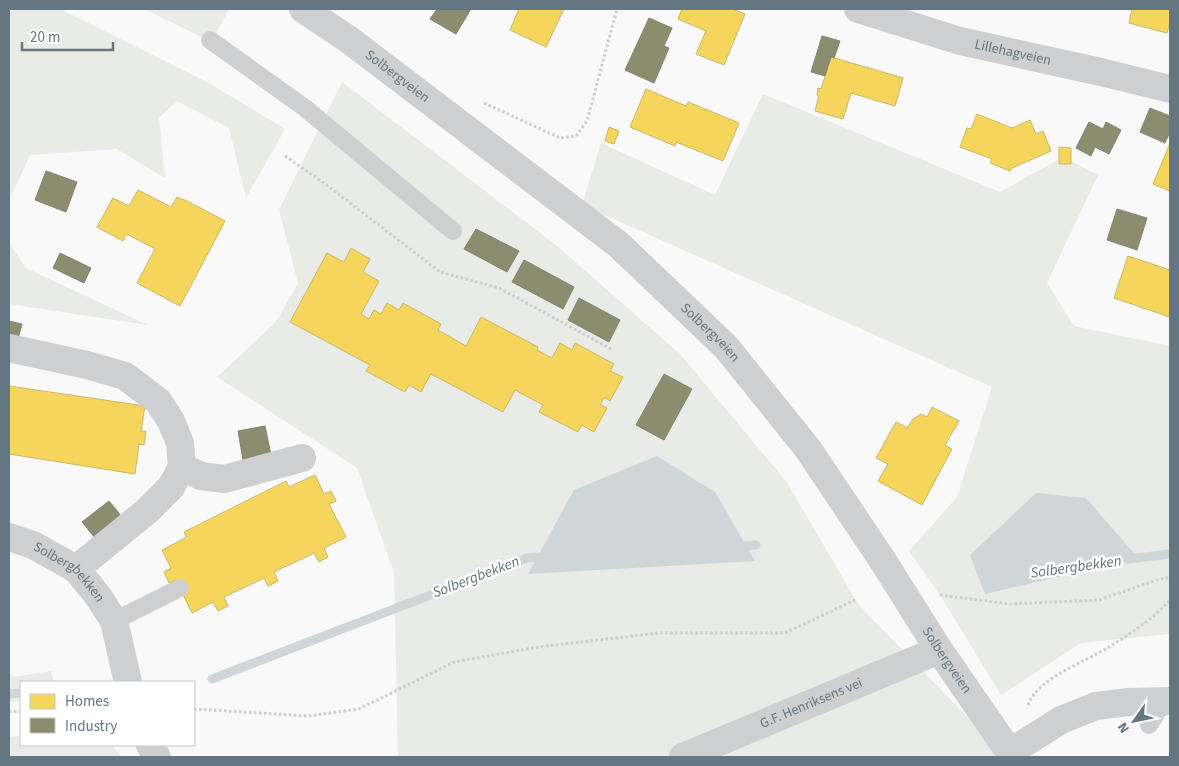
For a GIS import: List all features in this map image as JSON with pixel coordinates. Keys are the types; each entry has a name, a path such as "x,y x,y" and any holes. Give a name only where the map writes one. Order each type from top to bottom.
{"street":[{"name":"Solbergveien","path":"303,9 348,39 619,245 726,347 808,449 883,561 939,650 1011,755"},
{"name":"Lillehagveien","path":"858,9 960,41 1170,89"},
{"path":"9,348 87,365 125,376 158,401 171,421 180,442 182,467 171,487 147,511 76,570"},
{"path":"182,467 201,476 224,479 302,458"},
{"name":"Solbergbekken","path":"9,537 33,545 76,570 98,596 114,621 128,681"},
{"name":"G.F. Henriksens vei","path":"683,757 939,650"},
{"path":"1011,755 1061,720 1096,706 1129,702 1167,701"},
{"path":"151,746 157,757"}],"lane":[{"path":"210,40 305,108 453,231"},
{"path":"114,621 180,588"},
{"path":"1149,725 1167,701"}],"path":[{"path":"477,100 560,138 576,136 587,121 617,9"},
{"path":"285,156 324,183 440,272 498,288 613,350"},
{"path":"940,595 1010,604 1099,600 1170,577"},
{"path":"195,709 308,716 359,709 454,662 538,647 659,633 785,633 855,600"},
{"path":"1025,712 1031,696 1064,670 1107,648 1150,619 1170,600"}],"shaded area":[{"path":"9,9 60,9 207,82 285,129 246,198 229,128 177,101 159,118 165,178 117,149 30,155 9,201"},
{"path":"144,9 229,9 212,42"},
{"path":"342,82 556,245 680,354 786,481 858,604 1006,757 398,757 394,573 357,468 217,377 276,322 298,283 279,210"},
{"path":"763,94 1000,192 1063,157 1098,175 1047,283 1074,326 1170,346 1170,634 1081,643 1001,695 940,595 909,551 957,497 992,387 582,205 601,143 715,195"},
{"path":"9,243 26,268 148,325 9,304"},
{"path":"51,671 54,681 20,681 20,701 9,702 9,672 13,677"},
{"path":"20,736 20,746 113,746 121,757 9,757 9,737"}],"water":[{"path":"657,456 715,492 755,561 528,574 574,490"},
{"path":"1036,493 1086,498 1138,558 985,594 970,555"}],"building: Homes":[{"path":"519,9 564,9 546,47 510,30"},
{"path":"682,9 732,9 745,14 724,65 696,54 706,31 678,19"},
{"path":"1132,9 1170,9 1170,22 1167,33 1129,23"},
{"path":"831,57 903,78 895,106 851,93 843,119 815,111 819,96 817,95 818,88 821,89"},
{"path":"646,89 686,106 688,102 739,123 723,161 676,142 675,146 630,127"},
{"path":"977,114 1012,128 1030,120 1036,134 1043,131 1051,151 1012,168 1010,171 990,163 992,159 960,147 967,128 971,129"},
{"path":"609,127 619,131 614,144 605,141"},
{"path":"1170,146 1170,191 1153,184"},
{"path":"1059,147 1071,148 1071,164 1059,164"},
{"path":"138,190 171,207 177,197 183,199 225,221 180,306 137,283 155,249 127,234 123,241 97,227 113,198 129,206"},
{"path":"351,248 370,259 363,272 379,281 361,314 369,319 374,310 381,314 387,303 399,310 403,303 441,324 438,330 466,346 481,317 538,347 537,350 552,358 560,343 572,350 575,343 614,364 610,371 623,377 610,401 604,397 600,405 607,408 594,432 582,425 578,432 539,412 543,405 515,390 503,412 431,374 421,392 409,385 405,392 366,371 370,365 290,322 327,253 344,262"},
{"path":"1128,256 1170,270 1170,317 1114,298"},
{"path":"9,386 145,406 141,431 146,431 144,445 139,444 135,474 9,454"},
{"path":"932,407 959,421 945,445 952,449 922,505 878,481 888,464 876,458 896,422 907,428 913,419 921,414 927,417"},
{"path":"315,475 324,494 331,491 336,501 329,504 346,537 324,548 328,557 319,562 314,553 274,572 278,581 268,586 264,578 224,597 228,606 218,611 213,602 192,613 176,580 169,583 164,572 171,568 162,550 187,537 184,532 286,481 289,487"}],"building: Industry":[{"path":"437,9 471,9 456,34 430,19"},
{"path":"649,18 672,28 664,46 669,48 654,83 625,70"},
{"path":"822,36 840,41 834,58 831,57 825,76 811,72"},
{"path":"1150,108 1170,116 1170,132 1165,143 1140,132"},
{"path":"1089,122 1103,129 1106,122 1121,130 1109,154 1095,147 1091,156 1076,148"},
{"path":"46,171 77,182 66,212 35,200"},
{"path":"1117,209 1147,218 1137,250 1107,240"},
{"path":"476,229 519,251 507,272 464,249"},
{"path":"60,253 91,268 84,283 53,268"},
{"path":"524,260 574,287 563,309 512,282"},
{"path":"579,298 620,320 609,342 568,320"},
{"path":"9,321 22,324 18,339 9,337"},
{"path":"664,374 692,389 664,440 636,425"},
{"path":"265,426 271,455 243,460 238,431"},
{"path":"109,501 122,517 95,538 82,522"}],"waterway":[{"name":"Solbergbekken","path":"736,546 756,545"},
{"name":"Solbergbekken","path":"1128,559 1170,554"},
{"name":"Solbergbekken","path":"212,679 527,558 549,556"},
{"name":"Solbergbekken","path":"9,694 20,693"}]}
